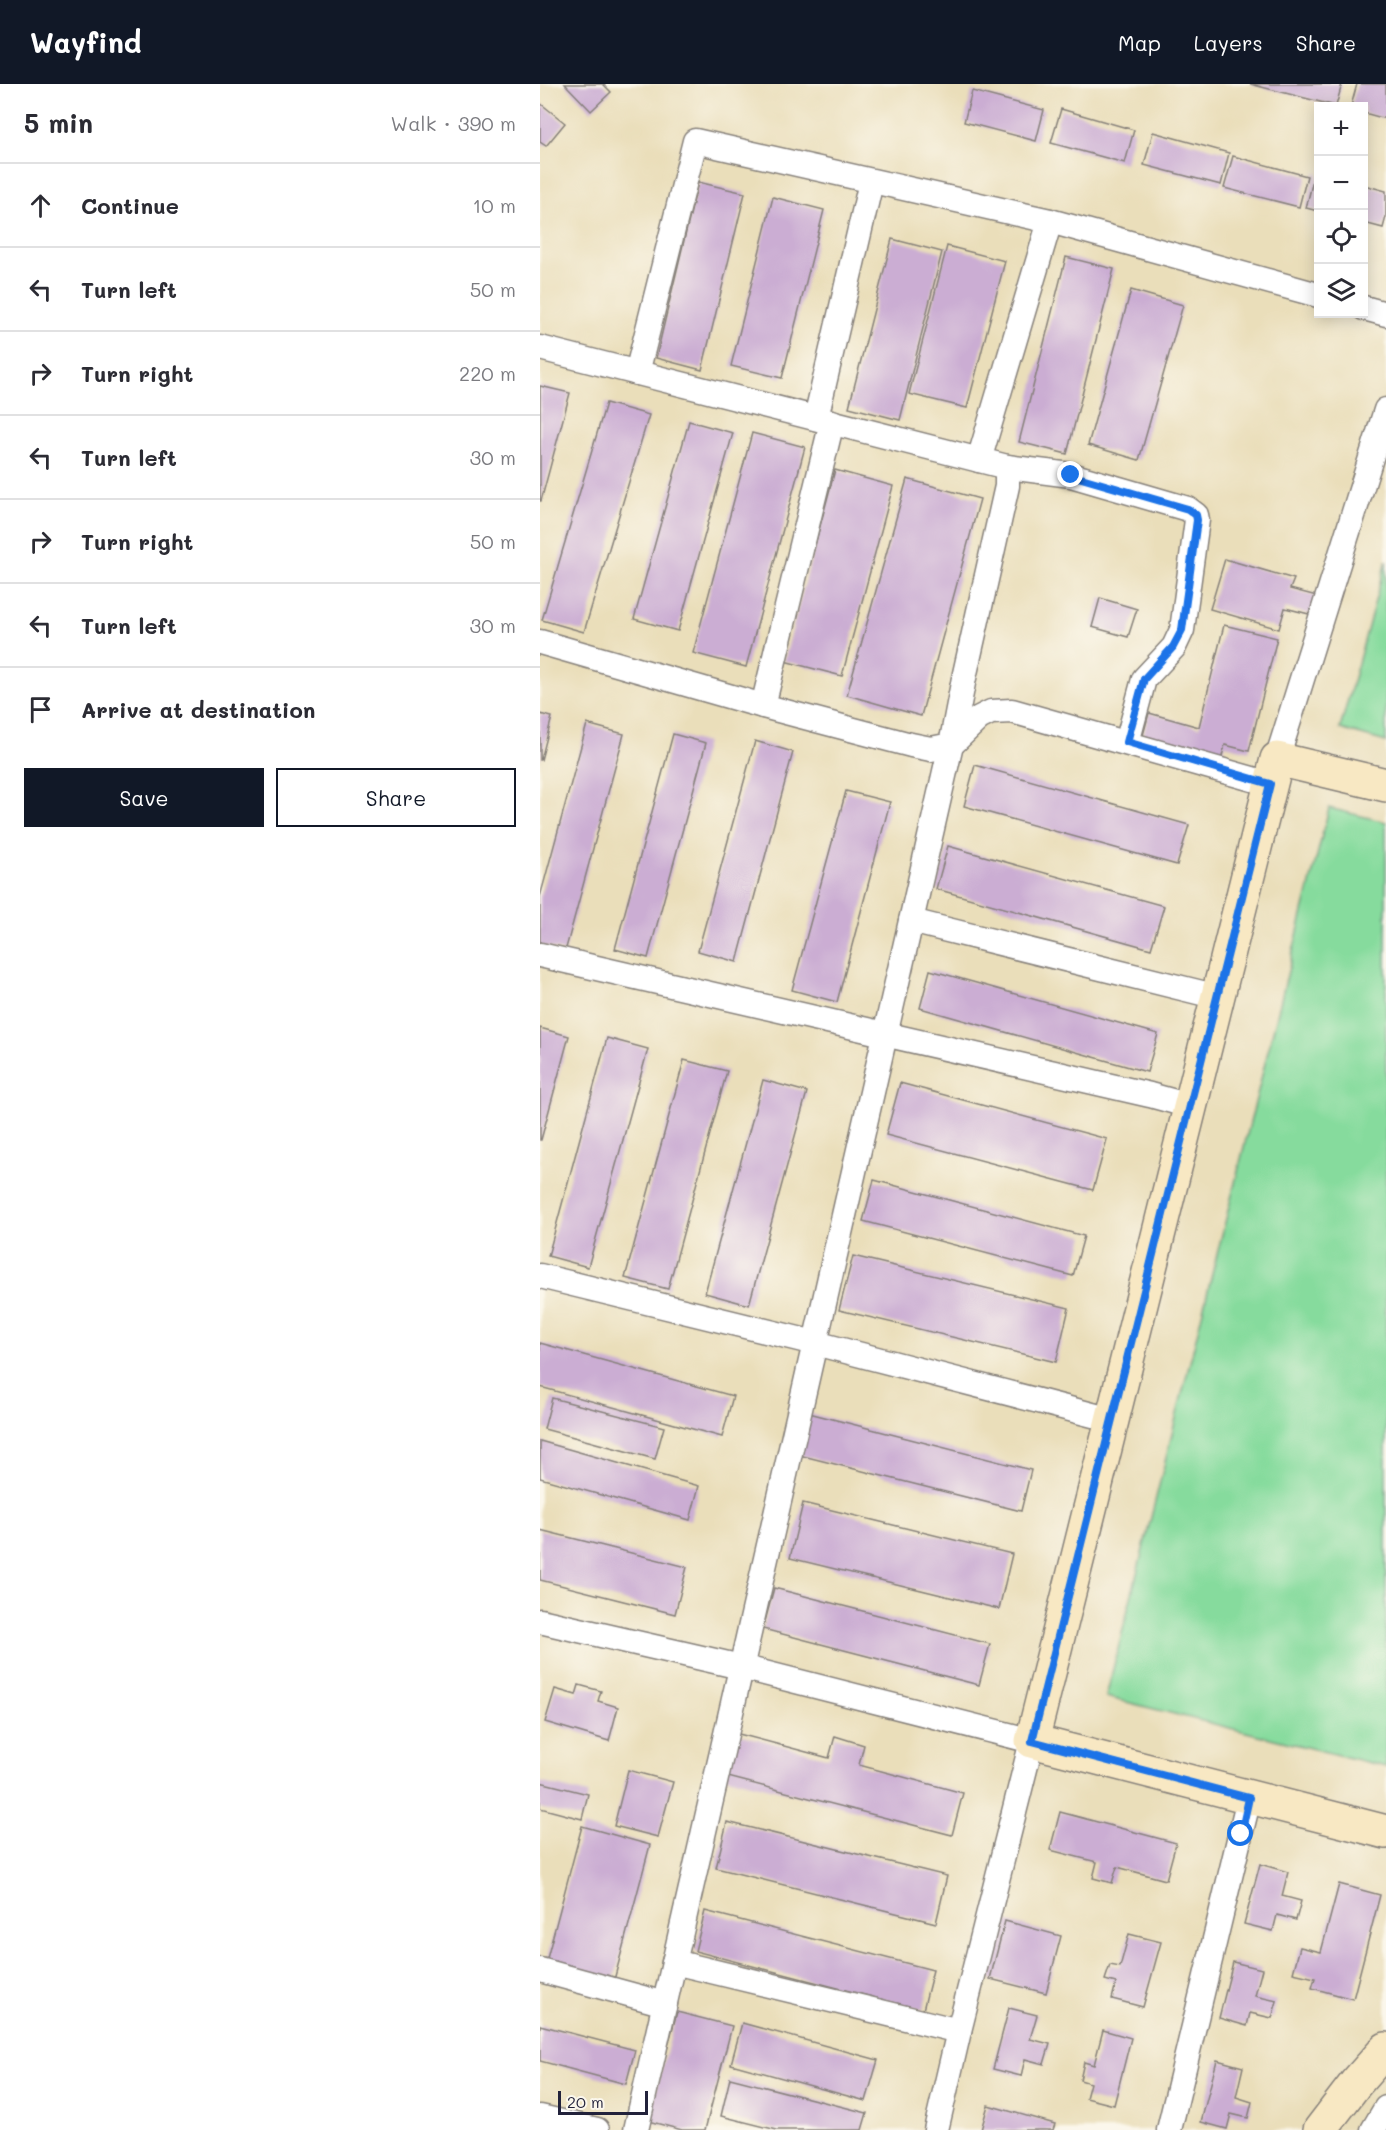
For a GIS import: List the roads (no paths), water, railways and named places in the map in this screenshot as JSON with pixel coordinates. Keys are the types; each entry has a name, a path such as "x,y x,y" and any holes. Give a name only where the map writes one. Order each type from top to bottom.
{"main road":[{"path":"1386,784 1274,772 1032,1741 1386,1832"},
{"path":"1320,2130 1386,2049"}],"street":[{"path":"638,373 695,141 1050,221 1314,294"},
{"path":"763,706 824,420 871,182"},
{"path":"979,460 1050,221"},
{"path":"1368,309 1386,314"},
{"path":"540,348 1007,467 1071,475 1188,509 1196,515 1197,520 1182,630 1173,647 1144,679 1127,742"},
{"path":"540,642 763,706 931,749 951,745 979,717 1003,710 1127,742 1274,772 1386,410"},
{"path":"636,2130 951,745 1007,486 1007,467"},
{"path":"911,921 1218,997"},
{"path":"540,956 1190,1106"},
{"path":"540,1276 815,1343 1112,1420"},
{"path":"540,1621 741,1667 1032,1741 936,2130"},
{"path":"1169,2130 1249,1798"},
{"path":"674,1962 959,2031"},
{"path":"540,1970 665,2004"},
{"path":"1373,2130 1386,2108"},
{"path":"540,2117 597,2130"}]}
